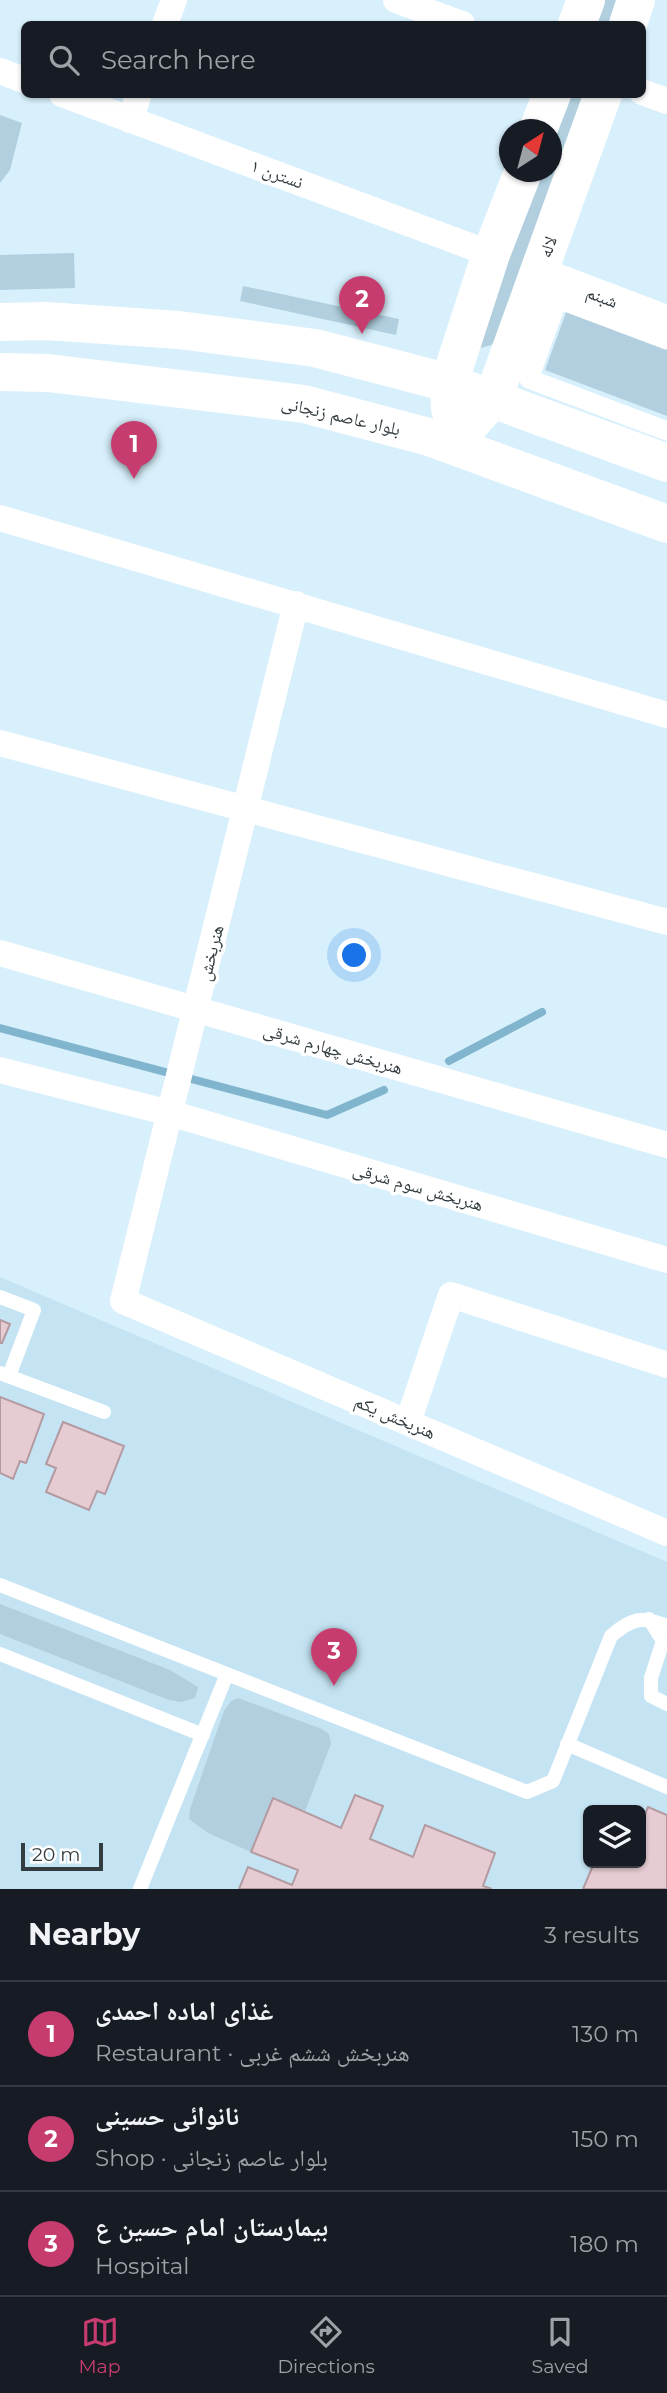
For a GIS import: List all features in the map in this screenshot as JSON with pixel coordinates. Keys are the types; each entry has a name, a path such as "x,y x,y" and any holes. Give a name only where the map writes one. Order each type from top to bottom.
{"main road":[{"path":"579,21 586,0"},
{"path":"629,21 636,0"},
{"path":"542,119 550,98"},
{"name":"لاله","path":"493,399 602,98"},
{"path":"451,445 449,383 491,254 519,182"},
{"path":"0,322 46,321 179,330 315,348 449,383 667,463"},
{"name":"بلوار عاصم زنجانی","path":"0,372 48,373 304,404 429,437 667,524"},
{"path":"451,445 493,399"}],"street":[{"path":"165,21 174,0"},
{"path":"396,0 454,21"},
{"path":"0,71 21,79"},
{"path":"646,94 667,102"},
{"name":"نسترن ۱","path":"72,98 491,254"},
{"path":"130,120 138,98"},
{"name":"شبنم","path":"538,273 667,321"},
{"path":"667,340 558,299 529,379 667,431"},
{"path":"0,518 667,716"},
{"name":"هنربخش","path":"123,1301 296,604"},
{"path":"0,743 667,922"},
{"name":"هنربخش چهارم شرقی","path":"0,953 666,1143"},
{"name":"هنربخش سوم شرقی","path":"0,1070 170,1113 667,1260"},
{"path":"408,1422 451,1295 667,1364"},
{"name":"هنربخش یکم","path":"123,1301 667,1533"}],"lane":[{"path":"0,1297 34,1310 4,1375 104,1412"},
{"path":"0,1585 527,1792 552,1782 611,1636 628,1622 649,1619 667,1626"},
{"path":"649,1619 663,1641 652,1678 651,1696 667,1704"},
{"path":"0,1654 203,1735"},
{"path":"140,1889 227,1674"},
{"path":"567,1744 667,1787"}],"shaded area":[{"path":"598,0 619,0 611,21 590,21"},
{"path":"563,98 584,98 562,159 562,119 556,119"},
{"path":"0,115 22,123 10,170 0,183"},
{"path":"534,182 554,182 495,344 480,348"},
{"path":"74,253 75,288 0,290 0,255"},
{"path":"243,286 399,319 396,335 240,301"},
{"path":"567,310 667,347 667,416 545,370"},
{"path":"0,1277 667,1562 667,1889 0,1889"},
{"path":"0,1604 170,1670 198,1687 195,1698 181,1702 169,1700 0,1634"},
{"path":"238,1698 322,1729 329,1734 331,1744 305,1811 272,1798 251,1852 208,1833 189,1819 190,1809 224,1711 231,1701"}],"building":[{"path":"0,1320 10,1324 2,1343 0,1343"},
{"path":"0,1397 44,1414 26,1463 20,1461 13,1479 0,1473"},
{"path":"63,1422 124,1446 105,1494 97,1491 89,1510 46,1492 56,1468 46,1464"},
{"path":"355,1795 383,1806 370,1839 413,1857 425,1825 495,1853 483,1886 492,1889 239,1889 248,1867 292,1885 298,1870 251,1852 273,1798 341,1828"},
{"path":"648,1807 667,1815 667,1889 583,1889 592,1868 646,1868"}],"waterway":[{"path":"449,1061 542,1012"},
{"path":"0,1028 327,1115 384,1090"}],"place":[{"name":"نانوائی حسینی","path":"362,334"},
{"name":"غذای اماده احمدی","path":"134,479"},
{"name":"بیمارستان امام حسین ع","path":"334,1686"}]}
